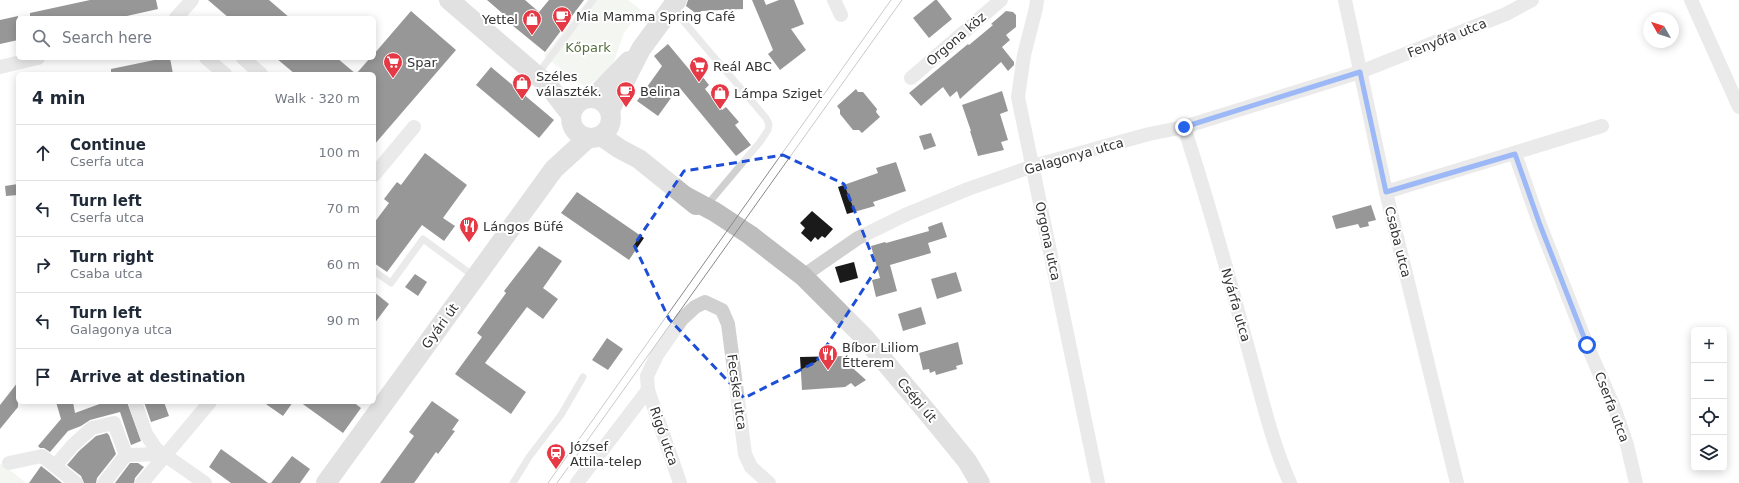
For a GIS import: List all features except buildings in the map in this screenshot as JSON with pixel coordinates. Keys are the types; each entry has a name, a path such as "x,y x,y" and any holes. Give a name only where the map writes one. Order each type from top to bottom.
{"street":[{"path":"178,16 192,0"},
{"path":"449,0 542,80 580,109"},
{"path":"834,0 841,15"},
{"name":"Orgona köz","path":"911,78 1001,0"},
{"name":"Orgona utca","path":"1037,0 1024,55 1018,97 1098,483"},
{"name":"Csaba utca","path":"1345,0 1386,192 1457,483"},
{"name":"Fenyőfa utca","path":"1360,72 1506,14 1532,0"},
{"path":"1691,0 1739,107"},
{"name":"Gyári út","path":"326,483 554,169 580,109 641,49 674,4"},
{"name":"Gyári út","path":"554,169 602,127 641,49"},
{"path":"0,67 30,60"},
{"path":"208,60 223,72"},
{"path":"245,60 259,72"},
{"name":"Galagonya utca","path":"803,276 858,238 905,215 968,189 1033,166 1149,134 1184,127 1360,72"},
{"path":"603,102 602,127 578,134 580,109 603,102"},
{"path":"1386,192 1515,154 1602,126"},
{"path":"376,173 414,127"},
{"name":"Csépi út","path":"602,127 620,149 639,159 687,197 708,217 742,243 778,258"},
{"name":"Nyárfa utca","path":"1184,127 1209,206 1226,273 1274,444 1290,483"},
{"name":"Cserfa utca","path":"1515,154 1540,225 1579,325 1614,407 1627,445 1636,483"},
{"name":"Csépi út","path":"687,197 706,207 750,235 803,276 864,337 967,461 980,483"},
{"name":"Fecske utca","path":"648,390 647,376 657,355 682,320 695,307 706,302 722,310 728,324 745,454 750,467 769,483"},
{"path":"577,483 648,390"},
{"name":"Rigó utca","path":"648,390 680,483"},
{"path":"136,404 146,434 156,449 205,483"},
{"path":"142,483 208,404"},
{"path":"55,466 73,445 92,428 114,423 126,455"},
{"path":"126,455 165,454"},
{"path":"104,483 126,455"},
{"path":"9,463 42,456 76,483"}],"lane":[{"path":"542,80 593,0"},
{"path":"674,4 766,118 769,124 768,130 760,142 706,207"},
{"path":"376,272 391,283 422,239 475,278"},
{"path":"513,483 529,457 561,415 583,377"}],"highlighted area":[{"path":"783,155 844,184 877,268 816,362 744,398 669,319 634,245 684,171"}],"green space":[{"name":"Kőpark","path":"588,0 628,0 641,10 624,33 614,61 603,75 585,87 544,56"},
{"path":"0,464 4,465 26,483 0,483"}],"tram line":[{"path":"548,483 891,0"},
{"path":"557,483 902,0"}],"place":[{"name":"Mia Mamma Spring Café","path":"562,33"},
{"name":"Yettel","path":"532,36"},
{"name":"Spar","path":"393,79"},
{"name":"Reál ABC","path":"699,83"},
{"name":"Széles választék.","path":"522,100"},
{"name":"Belina","path":"626,108"},
{"name":"Lámpa Sziget","path":"720,110"},
{"name":"Lángos Büfé","path":"469,243"},
{"name":"Bíbor Liliom Étterem","path":"828,371"},
{"name":"József Attila-telep","path":"556,470"}],"route":[{"path":"1184,127 1360,72 1386,192 1515,154 1540,225 1587,345"}]}
